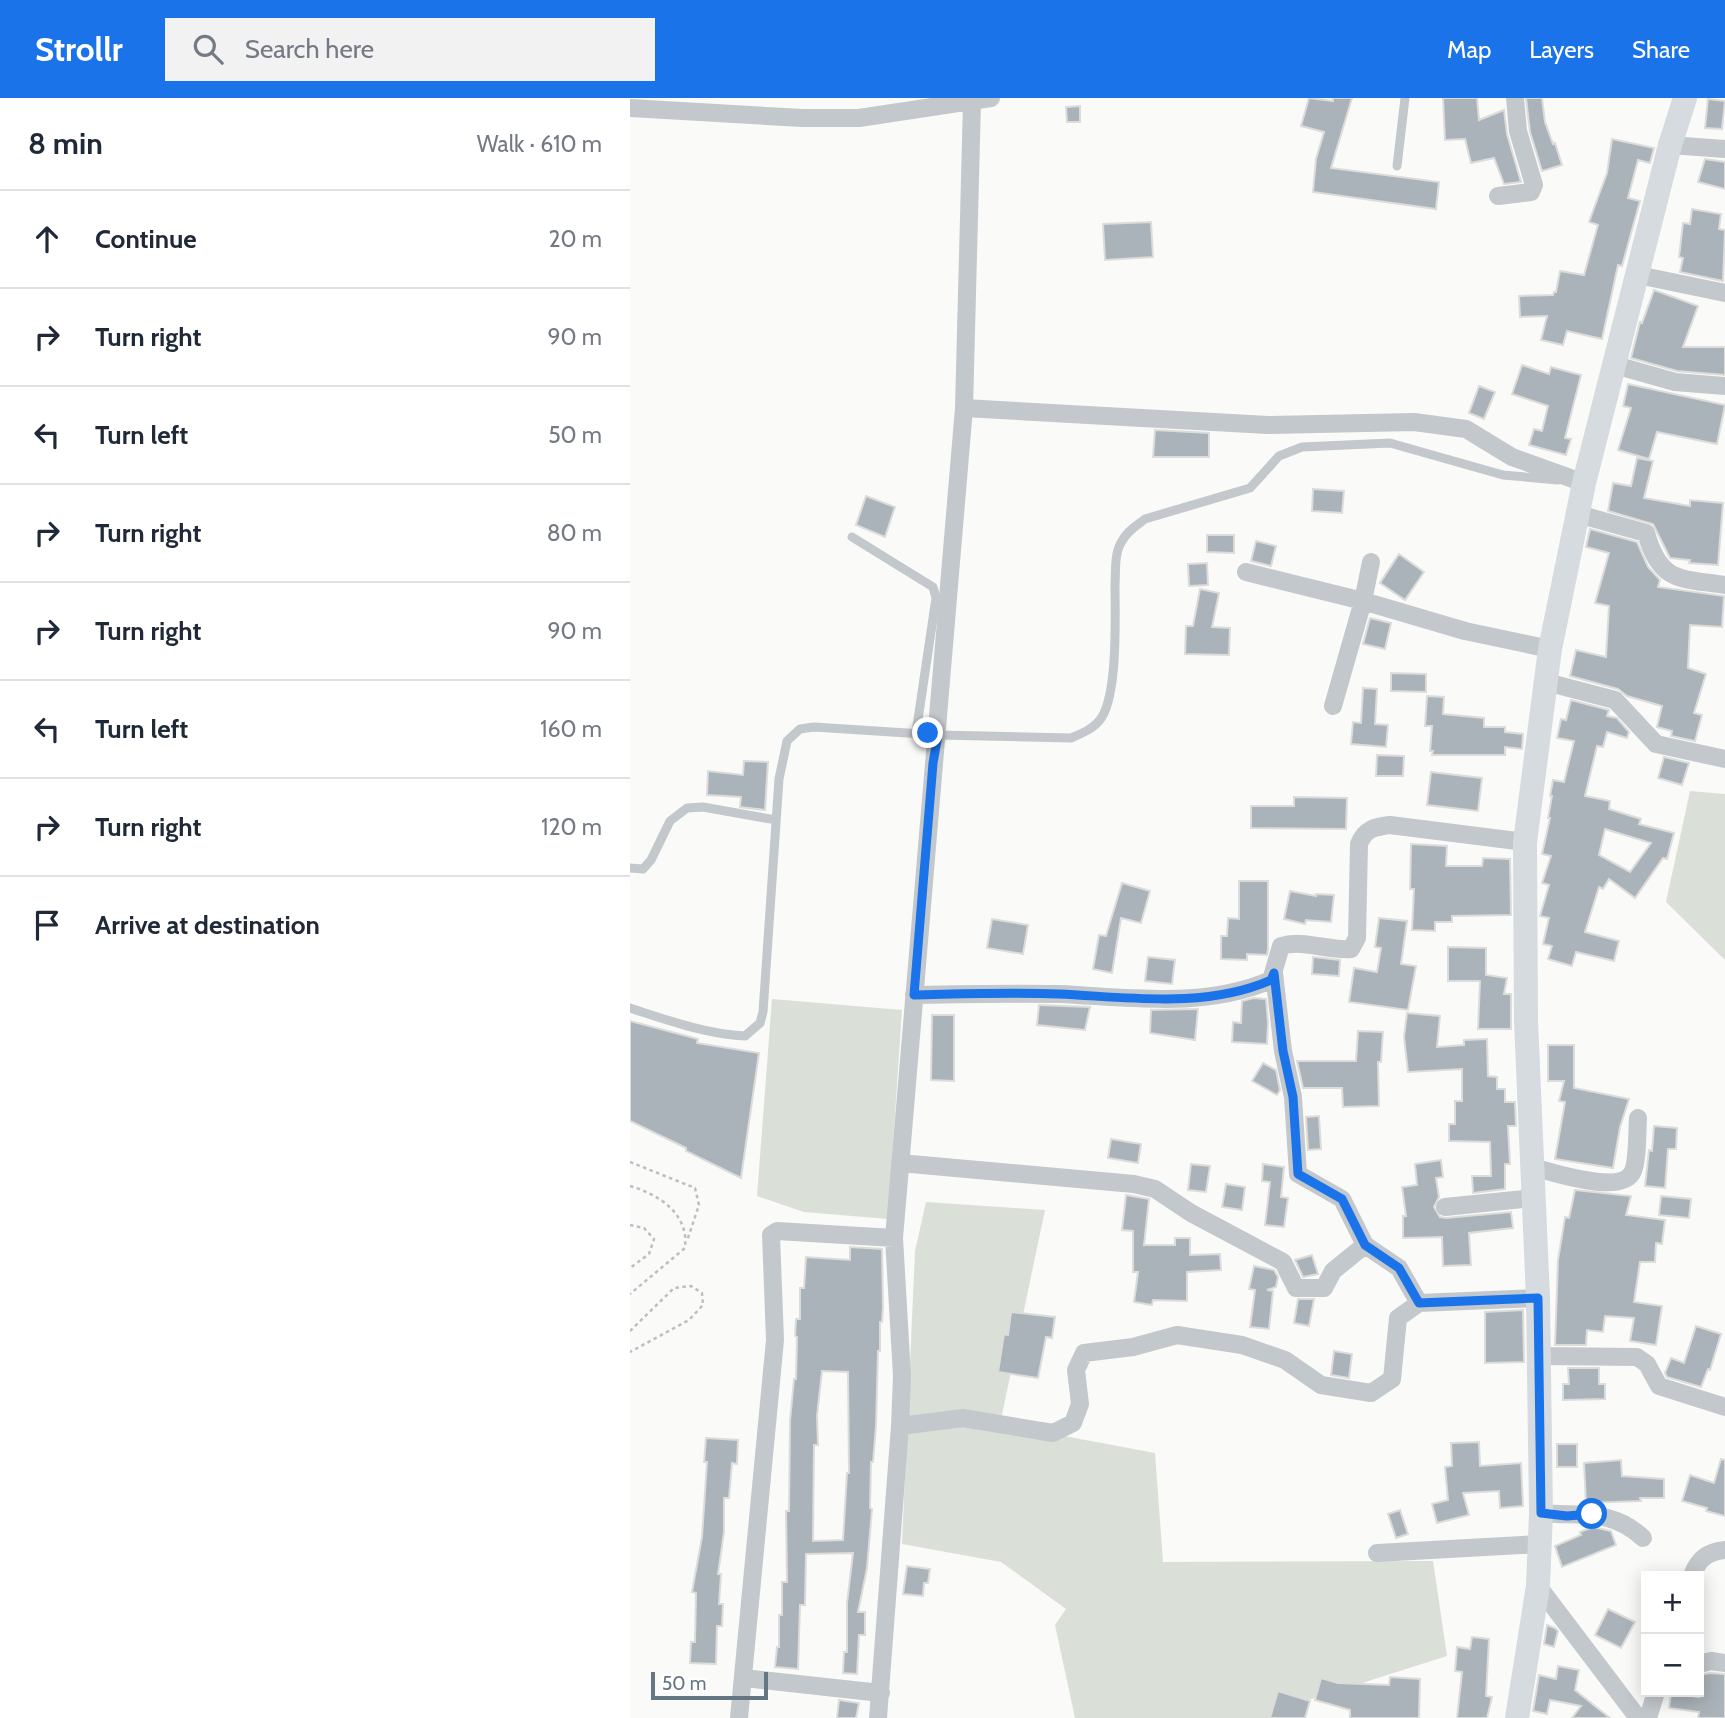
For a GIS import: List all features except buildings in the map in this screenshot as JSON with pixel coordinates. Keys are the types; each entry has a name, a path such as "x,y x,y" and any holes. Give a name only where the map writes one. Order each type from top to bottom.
{"main road":[{"path":"1517,1718 1538,1586 1541,1513 1540,1356 1526,1021 1525,842 1550,649 1584,483 1670,145 1685,98"}],"street":[{"path":"630,108 802,118 859,118 991,98"},
{"path":"1498,196 1531,192 1534,185 1518,131 1515,98"},
{"path":"878,1718 902,1377 894,1238 964,408 972,102"},
{"path":"1670,145 1725,149"},
{"path":"1639,275 1725,292"},
{"path":"1615,365 1675,382 1725,386"},
{"path":"964,408 1268,425 1413,422 1466,429 1512,457 1584,483"},
{"path":"1578,514 1646,533 1652,556 1668,573 1680,578 1725,585"},
{"path":"1333,706 1363,601 1371,562"},
{"path":"1246,572 1363,601 1465,631 1550,649"},
{"path":"1546,682 1615,701 1656,744 1725,759"},
{"path":"914,995 1055,994 1186,999 1255,987 1271,980 1281,946 1290,943 1340,950 1351,948 1357,938 1359,844 1364,833 1375,827 1390,825 1525,842"},
{"path":"1274,973 1283,1051 1293,1097 1298,1174 1342,1199 1365,1245 1399,1268 1419,1303"},
{"path":"1532,1167 1600,1183 1626,1180 1633,1172 1638,1118"},
{"path":"900,1163 1134,1184 1155,1189 1191,1213 1283,1262 1296,1288 1324,1288 1333,1270 1365,1245"},
{"path":"1445,1207 1533,1198"},
{"path":"739,1718 775,1339 771,1235 777,1231 894,1238"},
{"path":"900,1426 963,1418 1053,1433 1073,1423 1080,1404 1076,1370 1084,1353 1132,1347 1177,1335 1242,1345 1285,1360 1321,1385 1371,1393 1392,1379 1398,1318 1419,1303 1538,1298"},
{"path":"1540,1356 1637,1357 1647,1364 1659,1386 1725,1407"},
{"path":"1541,1513 1611,1517 1634,1529 1643,1538"},
{"path":"1377,1553 1540,1544"},
{"path":"1694,1571 1700,1560 1711,1551 1725,1550"},
{"path":"1538,1586 1638,1718"},
{"path":"1704,1663 1725,1663"},
{"path":"744,1678 881,1693"},
{"path":"1648,1718 1654,1697"}],"lane":[{"path":"1397,166 1405,98"},
{"path":"630,1007 662,1019 727,1035 746,1036 760,1023 763,1012 779,779 787,740 800,729 814,727 938,735 1071,738 1087,732 1100,720 1107,707 1114,658 1116,562 1120,543 1145,519 1250,488 1279,456 1302,447 1390,443 1503,475 1584,483"},
{"path":"852,537 933,587 936,598 916,733"},
{"path":"630,868 643,869 651,860 670,821 687,808 703,807 776,820"}],"path":[{"path":"630,1162 695,1188 699,1205 685,1248 630,1294"},
{"path":"630,1186 645,1191 674,1210 687,1233 685,1248"},
{"path":"630,1225 644,1228 654,1239 649,1254 630,1268"},
{"path":"630,1331 674,1288 691,1286 702,1293 703,1306 689,1320 630,1352"}],"shaded area":[{"path":"1690,791 1725,794 1725,960 1666,902"},
{"path":"772,999 902,1010 888,1219 804,1212 757,1196"},
{"path":"926,1202 1045,1210 1000,1424 1155,1453 1163,1562 1433,1561 1447,1656 1274,1711 1275,1718 1075,1718 1055,1625 1066,1609 1001,1562 902,1544 915,1251"}],"route":[{"path":"928,733 938,735 933,763 914,995 1055,994 1186,999 1255,987 1271,980 1274,973 1283,1051 1293,1097 1298,1174 1342,1199 1365,1245 1399,1268 1419,1303 1538,1298 1541,1513 1567,1516 1592,1514"}]}
